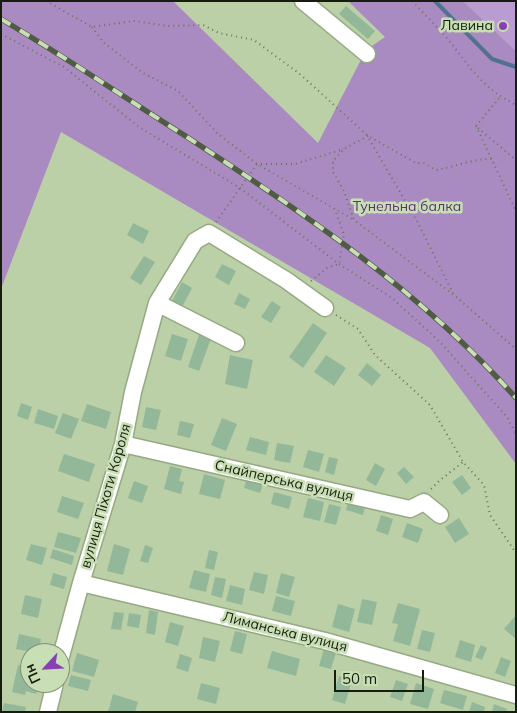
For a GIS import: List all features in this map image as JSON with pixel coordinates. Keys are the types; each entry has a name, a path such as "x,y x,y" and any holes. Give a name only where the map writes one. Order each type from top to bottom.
{"street":[{"path":"303,1 367,54"},
{"path":"208,233 325,308"},
{"name":"вулиця Піхоти Короля","path":"65,643 123,444 133,392 157,302 195,241 208,233"},
{"path":"157,302 236,343"},
{"name":"Снайперська вулиця","path":"123,444 410,509 424,502"},
{"path":"424,502 440,515"},
{"name":"Лиманська вулиця","path":"81,583 325,641 516,694"},
{"path":"48,712 53,693"}],"path":[{"path":"46,1 92,27 104,43 143,73 178,91 218,134 257,164 354,220 454,295 516,349"},
{"path":"412,1 453,46 476,76 500,96 516,105"},
{"path":"92,27 134,21 167,26 203,25 219,32 254,40 301,75 368,136 416,163 424,163 436,170 483,159 493,159"},
{"path":"1,34 64,67 139,127 240,188 339,264 392,298 439,341 507,417 516,434"},
{"path":"476,126 487,115 500,96"},
{"path":"476,126 516,211"},
{"path":"476,126 516,160"},
{"path":"257,164 295,164 344,149 368,136"},
{"path":"368,136 417,221 454,295"},
{"path":"344,149 333,161 333,172 344,191 354,220"},
{"path":"208,233 257,164"},
{"path":"335,208 344,235 339,264"},
{"path":"299,290 327,268 339,264"},
{"path":"325,308 358,329 375,354 430,405 463,462 484,485 490,514 516,553"},
{"path":"424,502 428,493 439,481 463,462"}],"shaded area":[{"name":"Лавина","path":"463,1 516,1 516,51"}],"green space":[{"name":"Тунельна балка","path":"1,1 173,1 318,143 366,50 385,37 348,1 463,1 516,51 516,464 430,348 61,132 1,289"}],"building":[{"path":"346,6 375,31 368,39 339,14"},
{"path":"133,223 149,231 143,244 127,235"},
{"path":"144,256 155,262 141,285 130,278"},
{"path":"222,264 236,271 229,285 215,277"},
{"path":"182,282 192,288 181,309 171,303"},
{"path":"239,293 250,299 245,309 234,304"},
{"path":"272,301 281,307 271,323 261,317"},
{"path":"313,323 327,333 303,368 289,357"},
{"path":"200,332 212,336 199,371 188,367"},
{"path":"172,334 188,339 181,361 165,356"},
{"path":"230,355 253,360 247,389 225,384"},
{"path":"326,355 346,368 334,386 314,372"},
{"path":"367,363 381,375 372,386 358,375"},
{"path":"21,403 32,407 28,420 17,416"},
{"path":"87,404 111,412 106,429 81,421"},
{"path":"146,407 161,410 156,430 142,427"},
{"path":"38,409 58,416 54,429 34,423"},
{"path":"63,413 79,419 71,439 55,433"},
{"path":"222,418 237,424 226,451 211,445"},
{"path":"180,421 194,424 190,438 177,435"},
{"path":"250,437 269,442 266,455 246,450"},
{"path":"277,443 294,446 290,463 274,460"},
{"path":"308,450 324,454 319,472 303,467"},
{"path":"64,454 95,464 89,482 58,471"},
{"path":"329,457 338,459 334,475 325,472"},
{"path":"375,463 385,469 376,486 366,480"},
{"path":"170,466 182,469 179,481 184,482 181,494 164,489"},
{"path":"404,467 414,477 406,484 397,473"},
{"path":"204,474 225,480 220,499 199,494"},
{"path":"462,475 471,488 462,495 452,482"},
{"path":"247,476 264,481 260,493 244,488"},
{"path":"134,481 148,486 142,503 128,498"},
{"path":"274,492 292,497 289,509 271,504"},
{"path":"62,496 84,503 78,519 57,512"},
{"path":"308,498 324,502 320,521 303,517"},
{"path":"349,498 366,503 363,515 346,510"},
{"path":"329,504 341,507 336,525 324,522"},
{"path":"381,515 393,519 388,535 376,531"},
{"path":"459,518 469,534 455,543 445,527"},
{"path":"407,523 423,529 418,543 402,537"},
{"path":"58,532 81,538 76,553 54,547"},
{"path":"31,544 47,548 42,565 26,560"},
{"path":"114,544 130,549 123,575 107,571"},
{"path":"145,545 153,548 148,563 140,561"},
{"path":"53,549 74,556 72,565 50,558"},
{"path":"209,550 218,552 214,570 205,568"},
{"path":"194,570 210,574 206,592 189,588"},
{"path":"254,572 268,575 264,594 249,590"},
{"path":"53,573 67,577 64,589 50,585"},
{"path":"281,573 295,577 289,597 276,593"},
{"path":"215,577 226,579 222,598 211,595"},
{"path":"230,585 245,589 242,605 226,601"},
{"path":"25,595 42,599 38,618 21,614"},
{"path":"276,596 295,601 291,616 272,611"},
{"path":"362,599 377,602 372,625 357,622"},
{"path":"398,603 420,609 410,646 393,641 398,624 392,623"},
{"path":"338,604 355,609 349,632 332,627"},
{"path":"149,610 158,612 155,635 146,633"},
{"path":"114,612 124,613 121,630 111,629"},
{"path":"129,613 141,615 139,628 127,626"},
{"path":"516,615 516,639 504,629"},
{"path":"170,622 184,626 178,646 165,642"},
{"path":"422,630 435,633 430,652 417,649"},
{"path":"235,631 247,634 242,654 230,651"},
{"path":"19,634 41,639 40,643 20,643 20,650 16,649"},
{"path":"203,637 220,641 215,662 199,658"},
{"path":"460,640 475,645 471,662 455,657"},
{"path":"481,645 487,648 482,660 475,657"},
{"path":"324,649 336,653 331,669 319,666"},
{"path":"272,651 300,659 296,676 267,668"},
{"path":"77,653 99,660 94,677 72,671"},
{"path":"180,654 192,658 188,672 176,668"},
{"path":"501,657 511,661 505,677 495,673"},
{"path":"18,665 20,666 20,693 26,693 25,695 12,692"},
{"path":"71,675 91,680 88,691 70,686"},
{"path":"339,676 352,680 345,704 332,700"},
{"path":"396,680 408,684 402,701 390,697"},
{"path":"201,683 220,688 216,704 197,699"},
{"path":"416,683 434,689 428,709 410,704"},
{"path":"444,690 467,696 463,710 440,703"},
{"path":"113,694 138,702 135,712 108,712"},
{"path":"472,702 485,707 484,712 469,712"},
{"path":"4,703 26,707 25,712 2,712"},
{"path":"494,704 507,709 506,712 492,712"}],"waterway":[{"path":"435,1 492,59 516,67"}],"railway":[{"path":"1,19 187,137 318,225 402,289 442,323 516,398"}],"place":[{"name":"Лавина","path":"503,26"}]}
